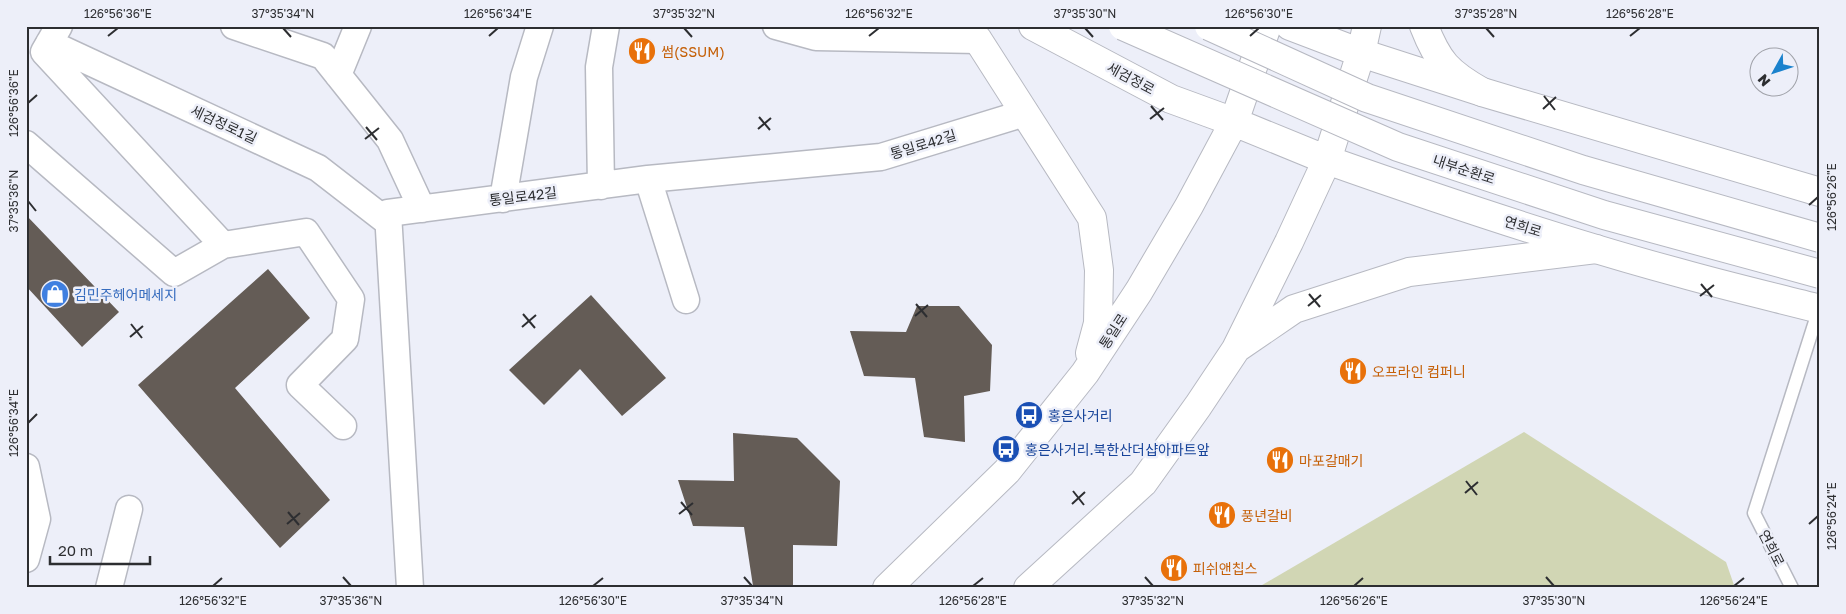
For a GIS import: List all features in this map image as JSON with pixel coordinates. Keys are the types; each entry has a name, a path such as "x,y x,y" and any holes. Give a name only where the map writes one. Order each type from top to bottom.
{"main road":[{"name":"세검정로","path":"1033,26 1171,99 1234,122"},
{"name":"내부순환로","path":"1122,26 1398,147 1604,215 1820,274"},
{"path":"1209,26 1367,98 1583,170 1820,238"},
{"name":"통일로","path":"887,588 1007,471 1085,373 1139,291 1189,206 1234,122 1267,26"},
{"path":"1290,26 1361,53 1482,92 1820,192"},
{"path":"1028,588 1142,483 1198,406 1236,348 1289,242 1327,160 1361,53 1367,26"},
{"path":"1424,26 1434,51 1447,68 1460,80 1482,92"},
{"path":"972,33 1092,218 1099,270 1098,323 1085,373"},
{"name":"연희로","path":"1234,122 1327,160 1496,218 1680,273 1819,309"},
{"path":"1236,348 1294,309 1409,272 1596,248"}],"street":[{"path":"234,26 323,56 390,140 422,209"},
{"path":"338,75 358,26"},
{"path":"503,199 524,77 540,26"},
{"path":"601,186 599,67 606,26"},
{"path":"776,26 816,37 972,33"},
{"path":"51,41 223,245"},
{"name":"세검정로1길","path":"51,41 318,168 388,223"},
{"name":"통일로42길","path":"388,223 388,213 648,179 881,157 1025,113"},
{"path":"26,144 174,273 223,245 306,232 351,299 345,339 300,385 343,426"},
{"path":"648,179 686,300"},
{"path":"388,223 410,588"},
{"path":"26,467 37,519 26,559"},
{"path":"109,588 129,509"}],"lane":[{"name":"연희로","path":"1792,588 1754,513 1819,309"}],"green space":[{"path":"1524,432 1726,562 1735,588 1257,588"}],"building":[{"path":"26,215 119,312 82,347 26,286"},
{"path":"268,269 310,318 235,388 330,500 280,548 138,385"},
{"path":"591,295 666,378 622,416 580,369 544,405 509,370"},
{"path":"917,306 959,306 992,345 990,391 964,396 965,442 924,437 915,378 864,376 850,331 906,332"},
{"path":"733,433 797,438 840,481 837,546 793,545 793,588 753,586 744,527 693,526 678,480 734,481"}],"place":[{"name":"썸(SSUM)","path":"642,51"},
{"name":"김민주헤어메세지","path":"55,294"},
{"name":"오프라인 컴퍼니","path":"1353,371"},
{"name":"홍은사거리","path":"1029,415"},
{"name":"홍은사거리.북한산더샵아파트앞","path":"1006,449"},
{"name":"마포갈매기","path":"1280,460"},
{"name":"풍년갈비","path":"1222,515"},
{"name":"피쉬앤칩스","path":"1174,568"}]}
